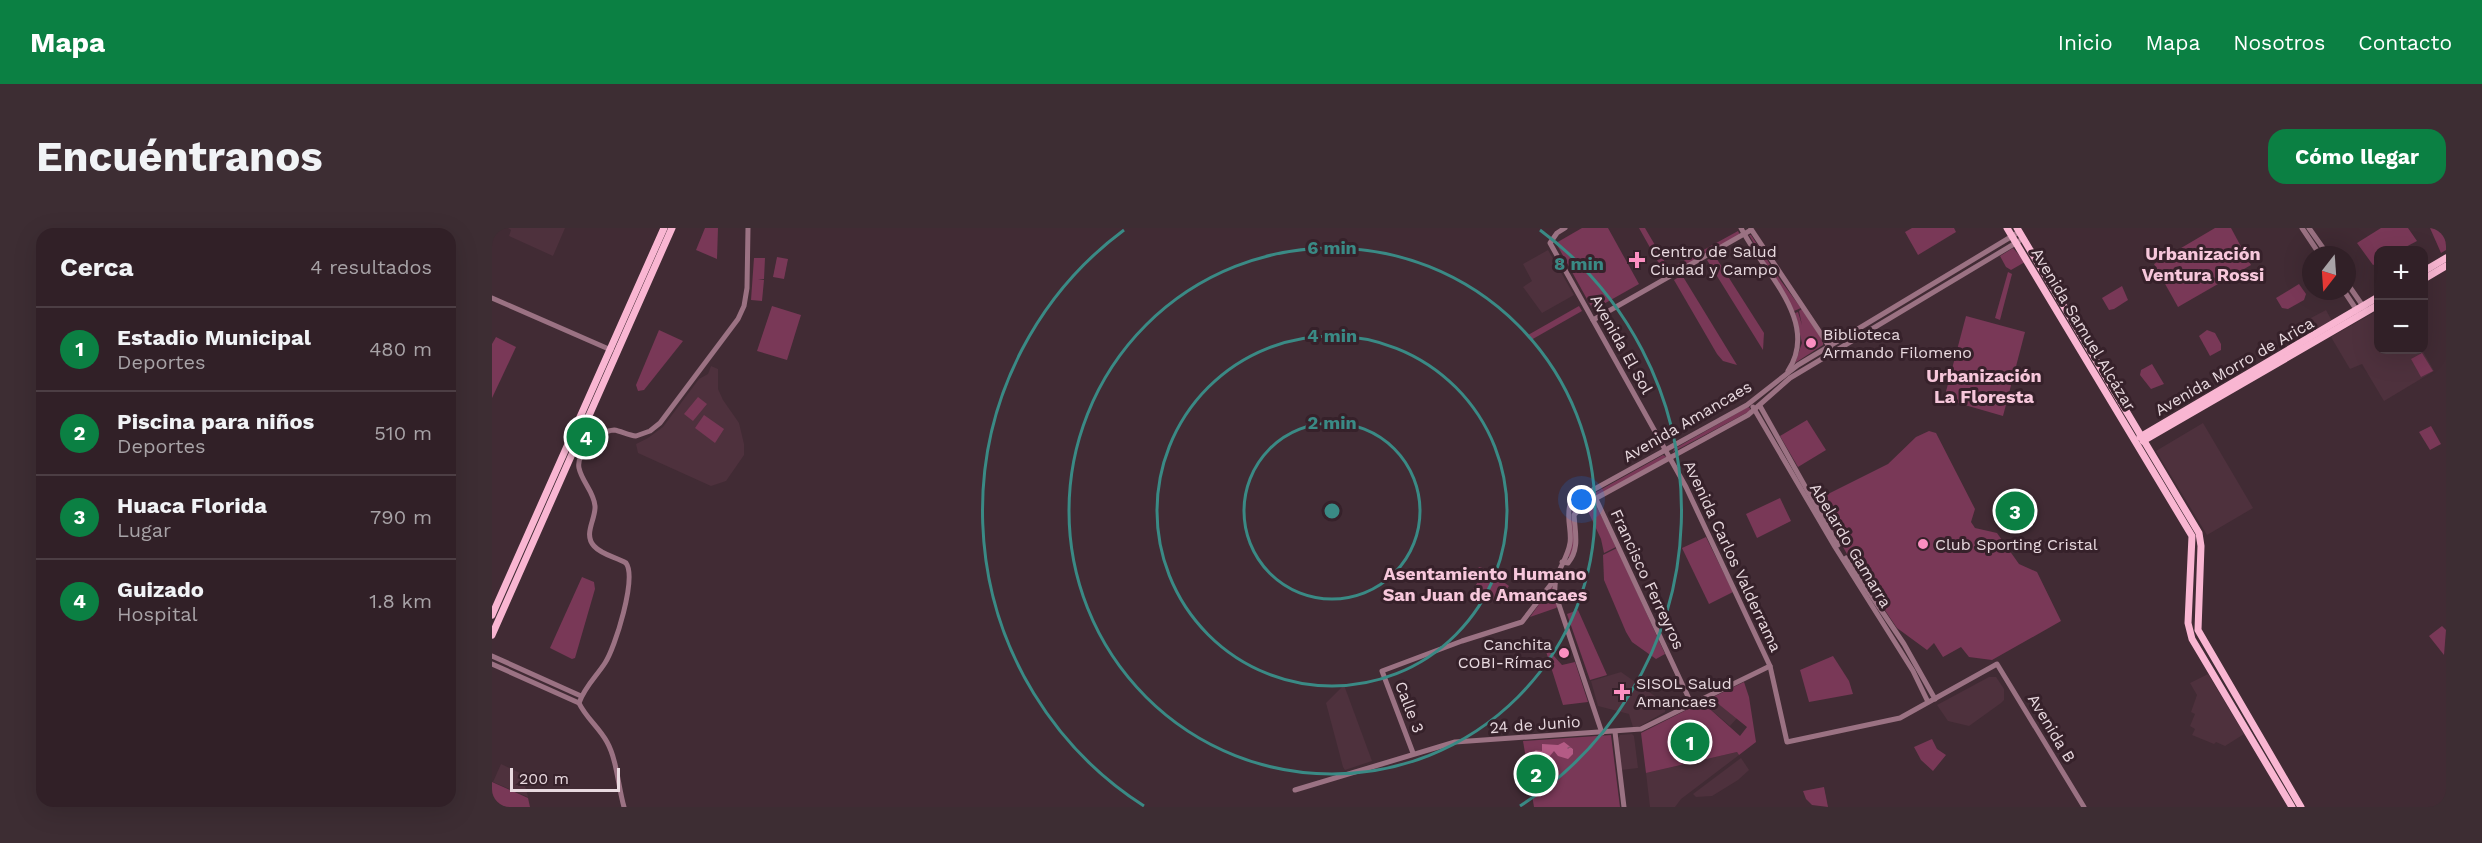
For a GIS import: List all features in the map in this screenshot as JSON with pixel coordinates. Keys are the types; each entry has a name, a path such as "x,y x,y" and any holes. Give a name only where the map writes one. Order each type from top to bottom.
{"main road":[{"path":"492,635 664,228"},
{"path":"492,615 672,228"},
{"name":"Avenida Samuel Alcázar","path":"2007,228 2018,236 2174,496 2192,536 2188,623 2192,639 2286,789"},
{"path":"2428,269 2446,258"},
{"path":"2428,277 2446,266"},
{"name":"Avenida Morro de Arica","path":"2140,440 2362,311 2375,300"},
{"name":"Avenida Morro de Arica","path":"2362,311 2374,307"},
{"path":"2286,789 2292,807"},
{"path":"2286,789 2301,807"}],"street":[{"path":"580,699 609,655 628,595 631,573 626,563 604,553 592,543 589,531 595,504 580,472 579,458 607,432 616,430 636,436 656,427 726,336 741,313 746,299 748,228"},
{"name":"Avenida El Sol","path":"1565,228 1557,232 1550,243 1671,457"},
{"path":"1742,228 1795,318 1798,338 1797,352 1785,375"},
{"path":"2302,228 2314,246"},
{"path":"2309,228 2322,246"},
{"path":"1593,320 1745,234 1750,229 1833,352"},
{"name":"Avenida Amancaes","path":"1382,671 1462,640 1522,622 1565,562 1570,544 1568,510 1573,502 1750,403 1785,375 1829,346 2018,236"},
{"name":"Avenida Amancaes","path":"1565,562 1572,557 1577,540 1575,512 1758,408 1790,378 2018,236"},
{"path":"492,298 613,351"},
{"path":"2352,300 2362,311"},
{"path":"2356,300 2362,311"},
{"name":"Abelardo Gamarra","path":"1750,403 1758,408 1821,523 1935,699"},
{"name":"Avenida Carlos Valderrama","path":"1671,457 1770,666 1787,742 1886,722 1904,716 1928,702"},
{"name":"Francisco Ferreyros","path":"1596,500 1691,703"},
{"path":"1555,579 1558,601 1602,733"},
{"name":"Abelardo Gamarra","path":"1901,646 1928,702"},
{"path":"492,656 580,699 585,715 608,743 624,807"},
{"path":"492,664 580,699"},
{"name":"Avenida B","path":"1935,699 1997,664 2084,807"},
{"name":"24 de Junio","path":"1294,790 1455,742 1641,729 1770,666"},
{"name":"Calle 3","path":"1382,671 1413,753"},
{"path":"1928,702 1935,699"},
{"path":"1615,732 1624,807"}],"shaded area":[{"path":"508,228 565,228 553,256 509,236 511,230"},
{"path":"705,228 718,228 717,259 696,250"},
{"path":"1582,228 1608,228 1639,284 1593,310 1556,243"},
{"path":"1639,228 1645,228 1669,269 1738,231 1740,235 1666,276"},
{"path":"1912,228 1954,228 1956,232 1918,255 1905,232"},
{"path":"2215,228 2231,228 2251,265 2178,307 2154,264"},
{"path":"2381,228 2408,228 2417,241 2408,246 2374,246 2373,265 2357,243"},
{"path":"2430,228 2446,228 2446,250 2441,253"},
{"path":"1749,235 1751,235 1801,308 1794,311"},
{"path":"2013,248 2025,262 2011,270 2006,267 2000,256"},
{"path":"1548,250 1574,295 1542,313 1523,287 1532,281 1523,264"},
{"path":"1715,256 1764,333 1763,350 1707,260"},
{"path":"777,257 788,259 784,279 773,277"},
{"path":"754,258 765,258 764,279 758,279 764,280 762,301 751,300"},
{"path":"2008,272 2012,274 2000,320 1995,318"},
{"path":"1682,275 1737,365 1723,361 1717,354 1674,280"},
{"path":"2299,284 2302,288 2302,300 2304,300 2288,309 2282,308 2276,298"},
{"path":"2122,286 2128,300 2109,310 2102,298"},
{"path":"772,306 801,315 787,360 757,351"},
{"path":"1579,306 1582,311 1531,340 1528,335"},
{"path":"1802,309 1823,340 1823,345 1795,363 1802,343 1795,313 1798,312 1802,325 1799,311"},
{"path":"2326,310 2332,321 2315,331 2309,319"},
{"path":"2374,313 2374,354 2424,354 2434,371 2384,401 2362,364 2350,369 2331,337"},
{"path":"1966,316 2025,332 2003,416 1944,399"},
{"path":"659,330 683,341 644,390 638,391 636,385"},
{"path":"2207,330 2215,333 2221,344 2221,350 2210,356 2199,336"},
{"path":"496,337 516,347 492,398 492,344"},
{"path":"2423,354 2433,371 2421,377 2411,359"},
{"path":"2152,364 2164,384 2151,389 2140,375 2141,370"},
{"path":"711,366 718,369 718,389 739,423 744,455 726,481 711,486 638,453 636,444 663,427 699,379 708,374"},
{"path":"698,397 707,404 693,421 684,414"},
{"path":"1748,407 1750,411 1673,452 1674,449"},
{"path":"704,415 724,429 715,443 695,428"},
{"path":"1807,420 1826,450 1798,467 1780,436"},
{"path":"2203,423 2253,508 2207,535 2156,451"},
{"path":"2431,426 2441,444 2430,450 2419,432"},
{"name":"Club Sporting Cristal","path":"1929,431 1936,433 1975,509 1971,522 1975,528 1997,533 2019,564 2037,572 2061,621 1992,660 1969,657 1961,647 1943,657 1934,643 1927,650 1897,628 1847,554 1816,500 1888,464 1916,437"},
{"path":"1663,455 1667,457 1575,510 1573,513 1576,535 1572,556 1567,557 1573,505"},
{"path":"1780,498 1791,521 1757,538 1746,514"},
{"path":"1595,503 1616,547 1604,553 1601,539 1586,507"},
{"path":"1706,537 1733,592 1709,604 1682,548"},
{"path":"1617,548 1665,654 1656,659 1632,642 1604,580 1603,555"},
{"path":"1479,567 1486,569 1509,586 1501,597 1485,603 1482,597 1474,600 1470,594 1481,577 1476,572"},
{"path":"582,577 594,582 595,589 575,658 572,659 550,648"},
{"path":"1552,586 1558,606 1530,617"},
{"path":"1578,610 1607,675 1590,680 1567,614"},
{"path":"2442,626 2446,630 2444,655 2429,636"},
{"path":"1544,645 1562,665 1575,662 1588,702 1563,705"},
{"path":"1833,656 1849,681 1853,694 1809,702 1800,670"},
{"name":"SISOL Salud Amancaes","path":"1621,672 1666,704 1665,712 1640,726 1633,727 1629,714 1598,706 1591,681"},
{"path":"2208,674 2244,734 2225,746 2192,735 2195,729 2190,726 2195,714 2191,712 2197,695 2190,683"},
{"path":"1989,677 1996,677 2004,689 2004,700 1969,726 1948,721 1937,705"},
{"path":"1744,682 1749,697 1756,742 1739,755 1737,752 1646,773 1641,733 1702,702 1740,736 1747,727 1711,698"},
{"path":"1344,685 1372,761 1345,770 1326,703"},
{"path":"1711,698 1737,718 1730,726 1702,702"},
{"path":"1632,734 1638,768 1621,770 1618,738 1620,735"},
{"path":"1611,735 1620,807 1534,807 1523,741"},
{"path":"1932,739 1937,749 1946,755 1933,771 1921,760 1914,747"},
{"path":"1737,752 1739,755 1681,799 1675,807 1650,807 1646,773"},
{"path":"1741,758 1749,770 1738,780 1712,796 1696,797 1693,794"},
{"path":"501,764 522,774 528,797 493,782"},
{"path":"492,782 528,798 530,807 492,807"},
{"path":"1824,787 1828,807 1812,805 1806,799 1803,791"}],"water":[{"path":"1564,742 1573,749 1573,754 1568,759 1558,756 1554,751 1549,757 1542,755 1542,759 1536,766 1530,765 1531,754 1536,750 1542,751 1542,744 1558,745"}],"place":[{"name":"Centro de Salud Ciudad y Campo","path":"1637,260"},
{"name":"Biblioteca Armando Filomeno","path":"1811,343"},
{"name":"Guizado","path":"586,437"},
{"name":"Huaca Florida","path":"2015,511"},
{"name":"Club Sporting Cristal","path":"1923,544"},
{"name":"Canchita COBI-Rímac","path":"1564,653"},
{"name":"SISOL Salud Amancaes","path":"1622,692"},
{"name":"Estadio Municipal","path":"1690,742"},
{"name":"Piscina para niños","path":"1536,774"}],"district":[{"name":"Urbanización Ventura Rossi","path":"2203,264"},
{"name":"Urbanización La Floresta","path":"1984,386"},
{"name":"Asentamiento Humano San Juan de Amancaes","path":"1485,584"}]}
